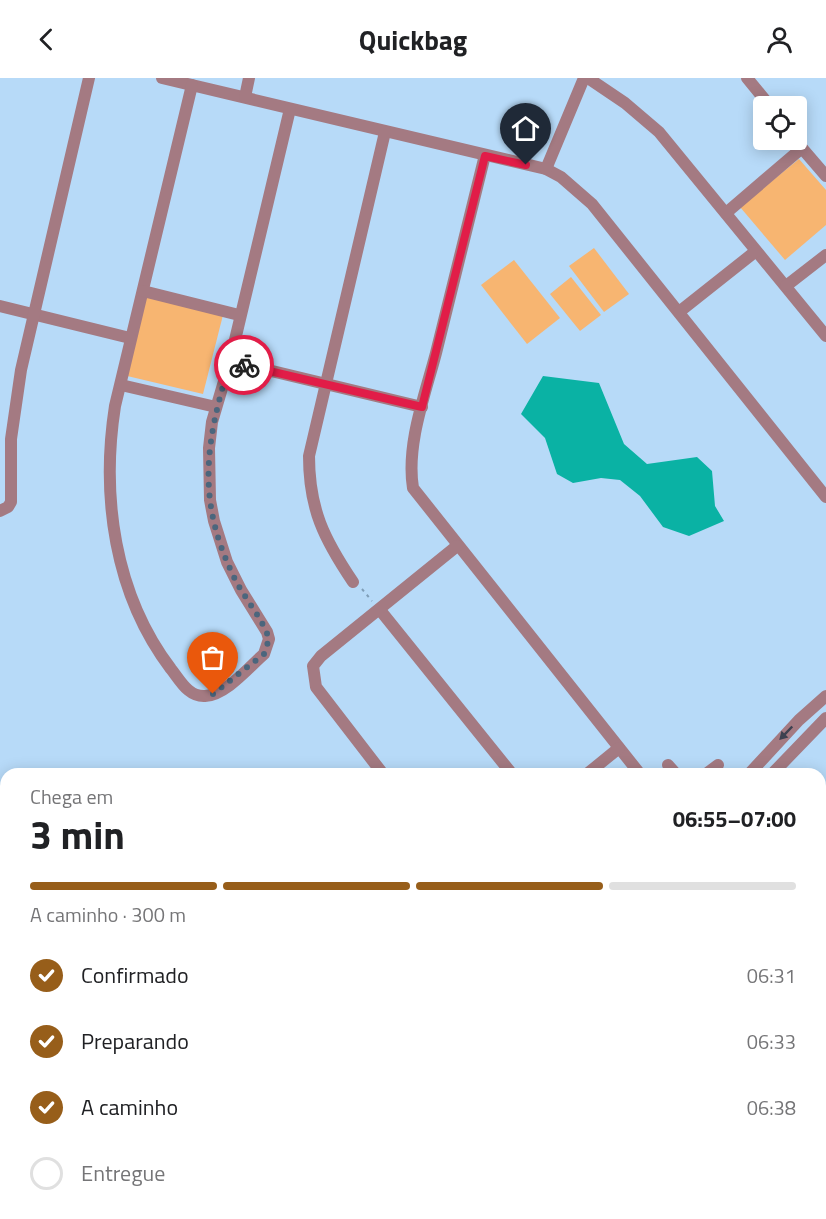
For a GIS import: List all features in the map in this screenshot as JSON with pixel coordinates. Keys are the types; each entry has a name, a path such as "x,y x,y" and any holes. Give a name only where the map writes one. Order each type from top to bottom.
{"street":[{"path":"0,511 8,507 11,502 10,450 14,408 89,78"},
{"path":"162,78 546,169 561,177 592,204 826,497"},
{"path":"245,97 249,78"},
{"path":"546,169 586,78 625,103 659,132 826,336"},
{"path":"747,78 762,96"},
{"path":"192,85 130,338 113,415 108,463 110,502 118,553 127,583 153,641 186,688 194,694 204,696 224,688 264,654 269,639 227,562 210,500 208,448 216,407 230,362 239,315 290,109"},
{"path":"353,582 332,550 312,504 309,456 385,132"},
{"path":"726,213 793,150"},
{"path":"804,150 826,176"},
{"path":"485,156 422,407 412,464 413,488 635,768"},
{"path":"679,312 756,251"},
{"path":"786,286 826,255"},
{"path":"143,291 239,315"},
{"path":"0,306 130,338"},
{"path":"230,362 422,407"},
{"path":"121,385 216,407"},
{"path":"378,768 316,687 312,676 314,666 321,656 457,546"},
{"path":"380,610 507,768"},
{"path":"755,768 799,720 826,696"},
{"path":"778,768 826,718"},
{"path":"594,768 619,748"},
{"path":"714,768 718,765"}],"path":[{"path":"353,582 380,610"}],"shaded area":[{"path":"799,159 826,190 826,225 785,260 740,207"},
{"path":"594,248 629,294 604,312 569,266"},
{"path":"514,260 560,318 527,344 481,285"},
{"path":"571,277 601,315 580,331 550,294"},
{"path":"141,295 223,315 203,394 123,375"},
{"path":"543,376 599,383 624,444 647,464 697,457 712,471 715,506 724,521 689,536 663,527 640,496 620,480 601,478 573,483 557,474 545,438 521,414"}],"way so far":[{"path":"213,694 224,688 264,654 269,639 267,632 240,590 227,562 210,500 208,448 212,422 230,362 244,365"}],"route":[{"path":"244,365 422,407 485,156 526,165"}]}
